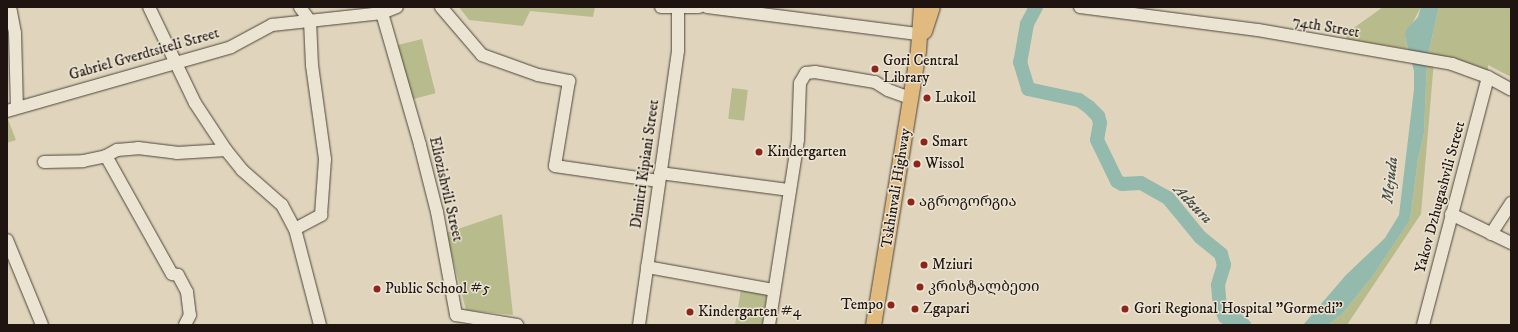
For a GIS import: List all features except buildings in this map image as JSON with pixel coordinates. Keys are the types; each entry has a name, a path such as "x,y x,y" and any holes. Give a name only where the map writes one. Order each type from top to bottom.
{"main road":[{"name":"Tskhinvali Highway","path":"873,325 918,50 920,7"},
{"name":"Tskhinvali Highway","path":"918,50 932,7"}],"street":[{"path":"10,7 15,33 12,109"},
{"path":"149,7 178,64 195,103 226,150 242,170 282,205 295,229 320,325"},
{"path":"295,229 321,215 325,159 312,65 310,21 300,7"},
{"name":"Gabriel Gverdtsiteli Street","path":"12,109 178,64 231,47 272,25 382,13 397,7"},
{"path":"441,7 482,55 538,75 569,81 555,166 790,190"},
{"path":"661,7 700,7"},
{"path":"706,7 919,34"},
{"name":"74th Street","path":"1080,7 1258,30 1452,64 1488,77"},
{"name":"Dimitri Kipiani Street","path":"639,325 678,51 678,8"},
{"name":"Eliozishvili Street","path":"382,13 420,145 437,212 456,315"},
{"path":"769,325 798,139 800,83 806,73 815,72 875,82 888,90 910,98"},
{"path":"1488,77 1511,90"},
{"name":"Yakov Dzhugashvili Street","path":"1423,325 1488,77"},
{"path":"44,162 83,161 106,156 117,150 138,148 176,153 226,150"},
{"path":"106,156 172,274 178,275 187,292 190,315 186,325"},
{"path":"1491,234 1511,203"},
{"path":"1451,214 1511,243"},
{"path":"7,240 42,325"},
{"path":"647,267 774,290"},
{"path":"456,315 467,325"},
{"path":"456,315 517,325"}],"green space":[{"path":"459,7 595,7 593,17 530,11 523,26 469,20"},
{"path":"1383,7 1421,7 1405,37 1408,49 1346,39 1348,32"},
{"path":"1439,7 1511,7 1511,77 1488,65 1488,77 1434,61 1421,214 1347,325 1328,325 1342,314 1372,277 1410,220 1418,159 1424,133 1427,59"},
{"path":"422,39 436,93 410,100 397,45"},
{"path":"732,88 748,90 744,121 728,119"},
{"path":"7,117 16,140 7,143"},
{"path":"502,214 513,315 466,310 446,233"},
{"path":"741,289 767,294 762,325 735,325"}],"water":[{"path":"1421,7 1439,7 1427,59 1424,133 1418,159 1410,220 1372,277 1342,314 1328,325 1303,325 1346,275 1385,238 1399,215 1414,89 1414,71 1405,37 1406,30 1418,17"}],"waterway":[{"name":"Adzura","path":"1036,7 1027,24 1020,62 1028,89 1079,100 1098,116 1100,123 1097,140 1117,181 1122,184 1141,183 1168,198 1200,237 1221,254 1224,265 1218,285 1220,306 1225,317 1236,319 1244,325"}],"place":[{"name":"Gori Central Library","path":"875,69"},
{"name":"Lukoil","path":"927,98"},
{"name":"Smart","path":"924,142"},
{"name":"Kindergarten","path":"759,152"},
{"name":"Wissol","path":"917,164"},
{"name":"აგროგორგია","path":"911,202"},
{"name":"Mziuri","path":"924,265"},
{"name":"კრისტალბეთი","path":"920,287"},
{"name":"Public School #5","path":"377,289"},
{"name":"Tempo","path":"891,305"},
{"name":"Zgapari","path":"915,309"},
{"name":"Gori Regional Hospital \"Gormedi\"","path":"1125,309"},
{"name":"Kindergarten #4","path":"690,312"}],"water label":[{"name":"Mejuda","path":"1390,180"}]}
